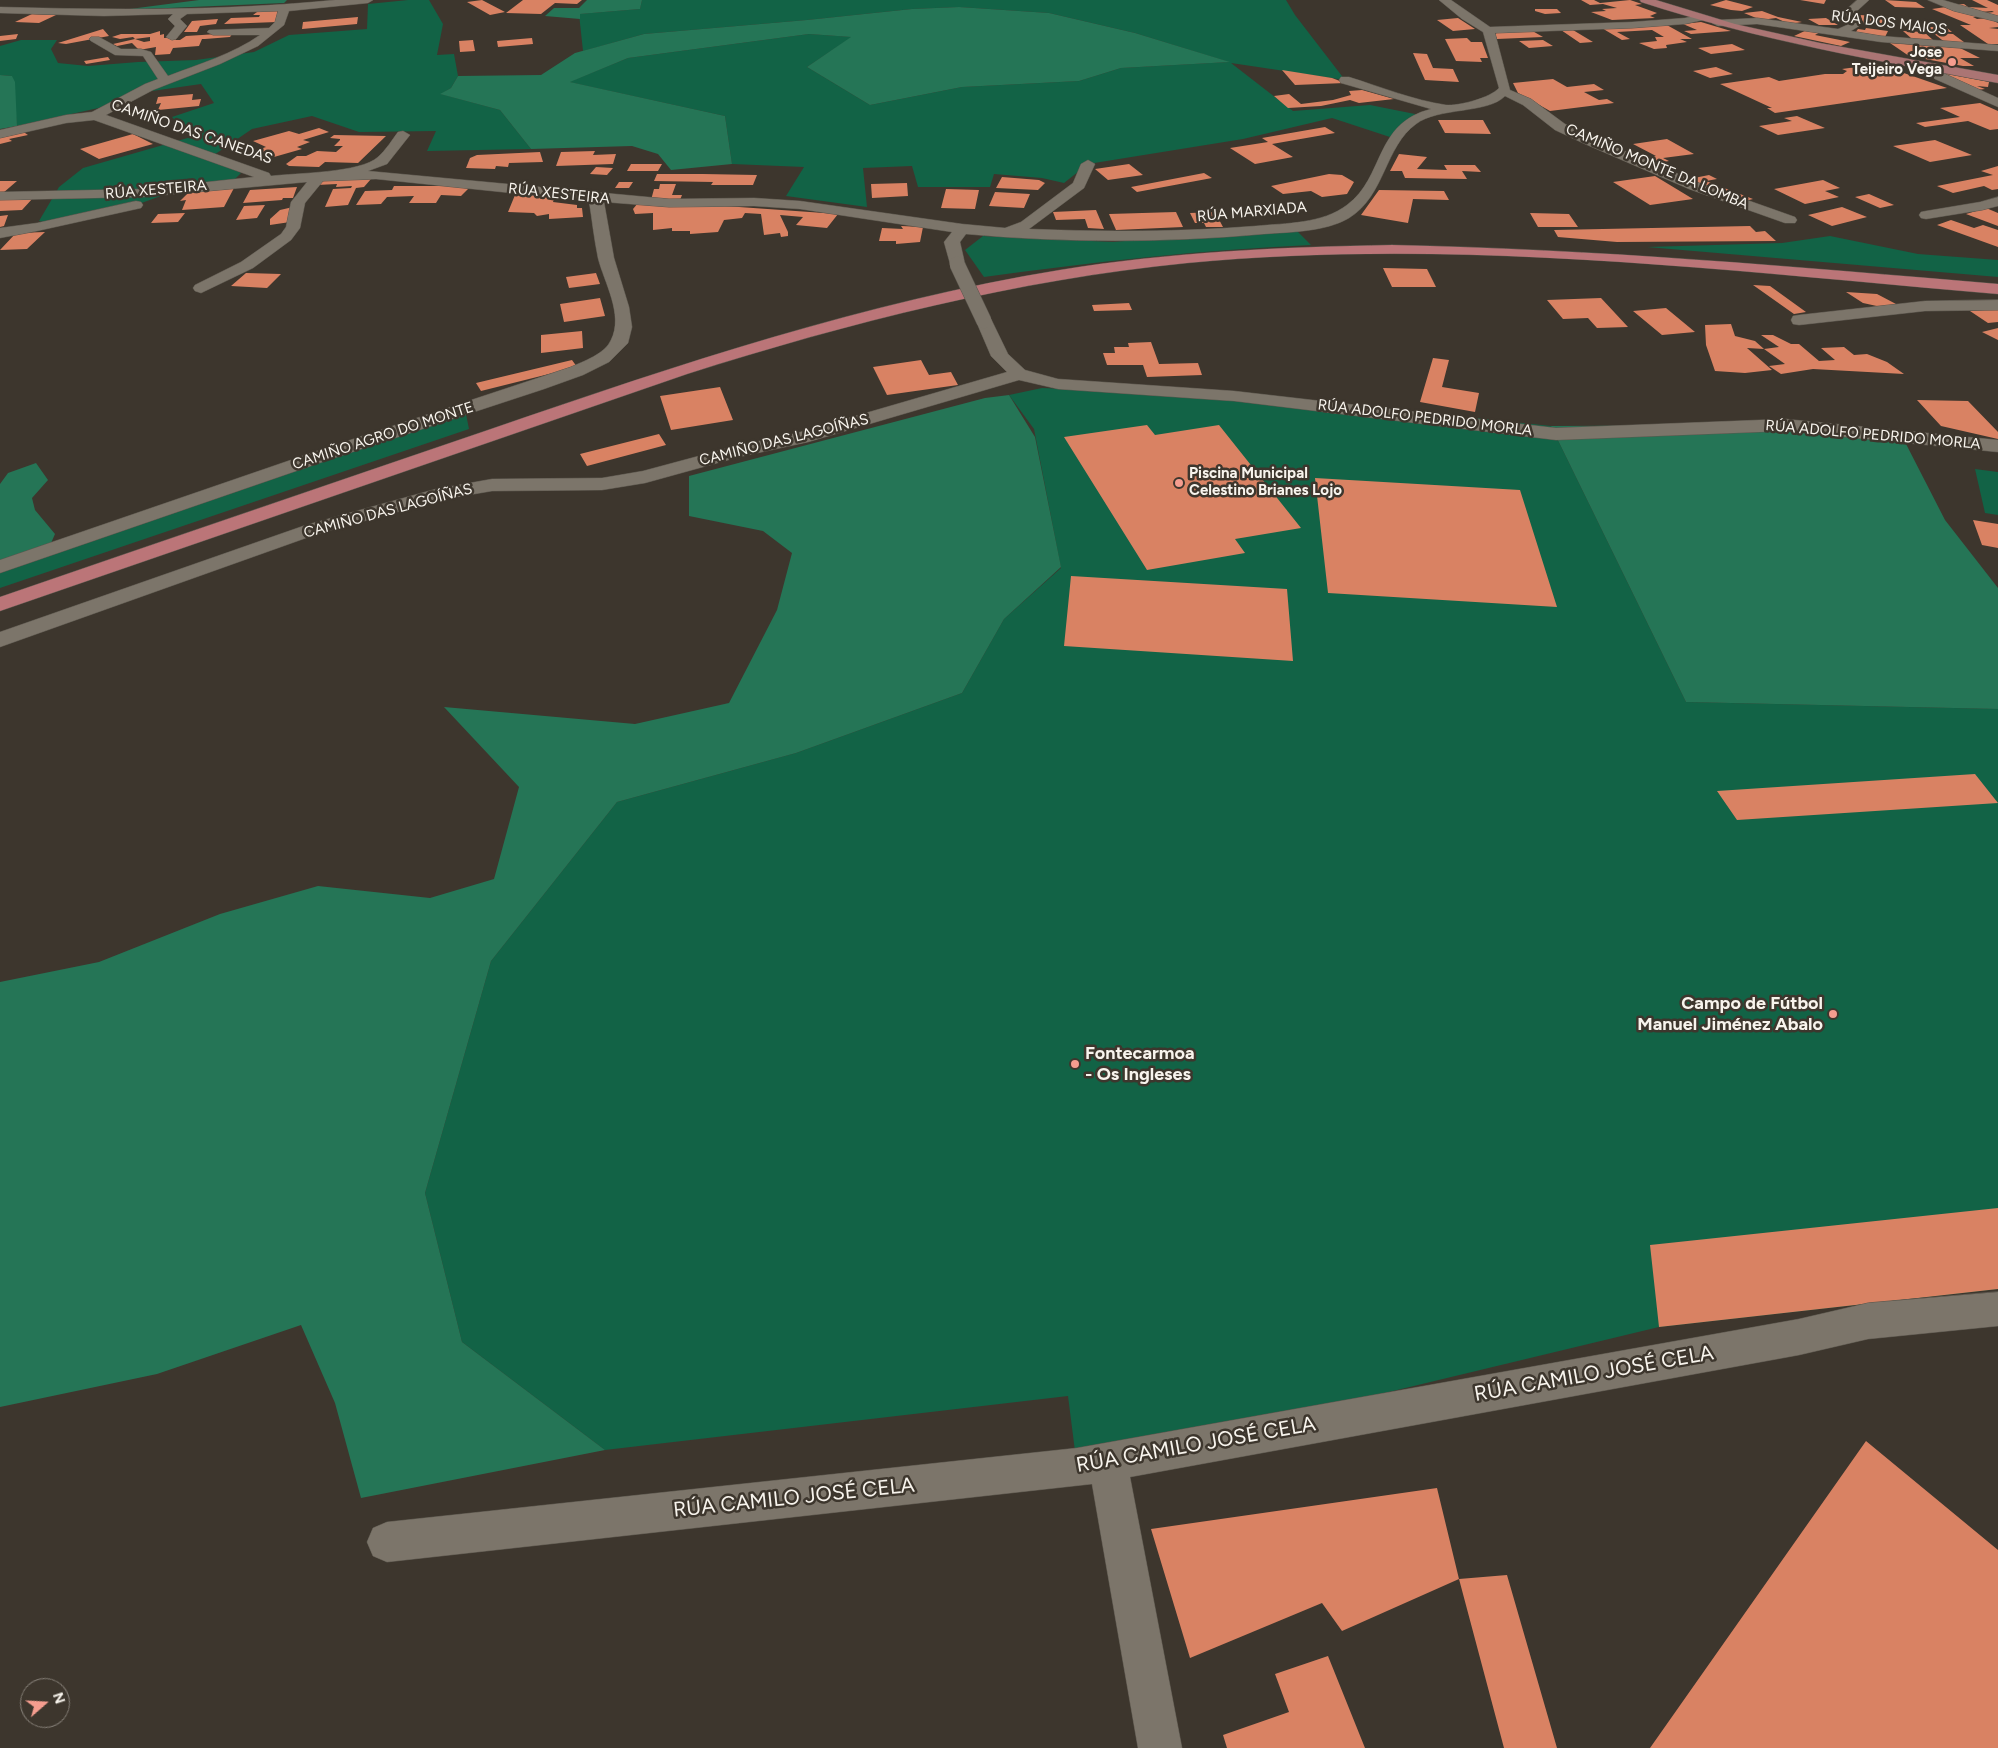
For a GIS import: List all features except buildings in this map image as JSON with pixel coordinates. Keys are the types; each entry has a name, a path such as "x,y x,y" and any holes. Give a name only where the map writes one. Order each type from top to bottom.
{"highway":[{"path":"0,604 663,376 784,337 915,302 1044,277 1190,258 1316,252 1458,250 1544,253 1998,289"}],"main road":[{"path":"1645,0 1699,18 1811,45 1998,79"}],"street":[{"path":"0,10 104,14 285,8 368,0"},
{"path":"1444,0 1466,17 1488,30 1685,21 1699,18"},
{"path":"1842,32 1853,26 1851,10 1864,0"},
{"path":"1933,0 1958,9 1998,19"},
{"path":"0,134 66,119 95,116 148,87 216,62 254,44 272,31 280,22 285,8"},
{"path":"172,37 181,26 173,19 186,10"},
{"name":"RÚA DOS MAIOS","path":"1718,23 1757,21 1914,43 1998,48"},
{"path":"1488,30 1506,88 1503,91"},
{"path":"213,32 272,31"},
{"path":"96,39 119,53 141,52 147,54 162,81"},
{"path":"162,81 186,60"},
{"path":"1926,66 1938,76 1998,103"},
{"name":"RÚA MARXIADA","path":"1345,80 1406,99 1448,109"},
{"name":"RÚA MARXIADA","path":"1007,233 1110,237 1244,232 1293,227 1343,215 1357,205 1378,173 1396,139 1411,121 1448,109 1497,98 1503,91"},
{"name":"CAMIÑO MONTE DA LOMBA","path":"1503,91 1527,102 1560,127 1590,141 1669,173 1694,186 1790,220"},
{"name":"CAMIÑO DAS CANEDAS","path":"95,116 254,174 278,178"},
{"path":"201,288 247,265 286,237 293,228 298,202 319,177 361,168 382,161 403,135"},
{"path":"1007,233 1026,225 1079,185 1088,164"},
{"name":"RÚA XESTEIRA","path":"0,196 175,191 278,178 376,174 669,203 754,202 800,205 962,229 1007,233"},
{"path":"0,233 38,227 133,206 175,191"},
{"name":"CAMIÑO AGRO DO MONTE","path":"0,567 324,455 538,385 577,371 602,358 620,343 624,327 621,306 606,258 596,197"},
{"path":"1926,215 1982,206 1998,201"},
{"name":"RÚA ADOLFO PEDRIDO MORLA","path":"962,229 952,242 957,264 1000,356 1019,374 1058,384 1234,396 1556,434 1785,425 1998,446"},
{"path":"1799,320 1925,306 1998,305"},
{"name":"CAMIÑO DAS LAGOÍÑAS","path":"0,640 313,529 443,493 492,485 602,484 645,477 736,452 802,438 1019,374"},
{"name":"RÚA CAMILO JOSÉ CELA","path":"387,1542 1077,1467 1799,1337 1868,1320 1998,1309"},
{"path":"1107,1461 1160,1748"}],"green space":[{"path":"199,0 287,0 284,3 122,10"},
{"path":"429,0 443,24 437,55 454,54 458,76 451,88 441,94 500,110 531,149 427,151 436,131 359,132 312,116 252,129 211,157 241,173 233,181 175,191 133,206 52,224 39,221 59,187 83,168 191,137 172,117 214,103 201,84 138,93 103,107 17,126 12,76 0,75 0,46 21,40 57,40 51,49 58,63 88,66 196,60 254,52 289,35 367,29 368,4"},
{"path":"587,0 642,0 640,9 580,14 580,19 545,16 554,8 579,8"},
{"path":"642,0 1286,0 1295,15 1345,80 1231,63 1293,111 1370,105 1425,116 1396,139 1332,118 1243,139 1088,164 1064,183 1042,178 994,174 990,187 918,187 912,166 863,168 867,207 786,196 804,167 732,164 725,116 569,82 628,58 809,34 852,37 807,67 870,105 962,87 1079,81 1121,68 1229,62 1135,33 1049,13 959,7 912,9 644,34 583,51 579,14 640,9"},
{"path":"959,7 1049,13 1135,33 1230,62 1121,68 1079,81 962,87 870,105 807,67 851,37 809,34 628,58 570,82 725,116 732,164 671,170 658,154 632,146 531,149 500,110 440,94 451,88 458,76 541,75 575,53 644,34 912,9"},
{"path":"0,75 12,76 15,82 17,126 0,129"},
{"path":"1293,227 1311,245 1147,257 984,277 965,250 983,236 1113,242"},
{"path":"1830,236 1918,254 1998,260 1998,277 1647,247 1782,243"},
{"path":"1042,388 1288,398 1551,426 1686,702 1998,709 1998,1289 1659,1327 1077,1467 1068,1396 605,1450 462,1342 425,1193 491,961 617,802 796,753 962,693 1004,619 1061,568 1034,429 1009,395"},
{"path":"1009,395 1035,437 1061,567 1004,619 962,693 796,753 617,802 491,961 425,1193 462,1342 605,1450 361,1498 335,1403 301,1325 157,1374 0,1407 0,982 99,962 220,914 318,886 430,898 494,879 519,787 444,707 635,724 729,703 777,610 792,553 763,531 689,516 689,476 985,398"},
{"path":"465,409 469,429 0,588 0,567"},
{"path":"1785,425 1905,442 1945,520 1998,588 1998,709 1686,702 1551,426"},
{"path":"36,463 48,480 32,498 35,510 55,534 48,550 0,566 0,484 8,473"},
{"path":"1975,469 1998,472 1998,515 1985,513"}],"place":[{"name":"Jose Teijeiro Vega","path":"1952,62"},
{"name":"Piscina Municipal Celestino Brianes Lojo","path":"1179,483"},
{"name":"Campo de Fútbol Manuel Jiménez Abalo","path":"1833,1014"},
{"name":"Fontecarmoa - Os Ingleses","path":"1075,1064"}]}
